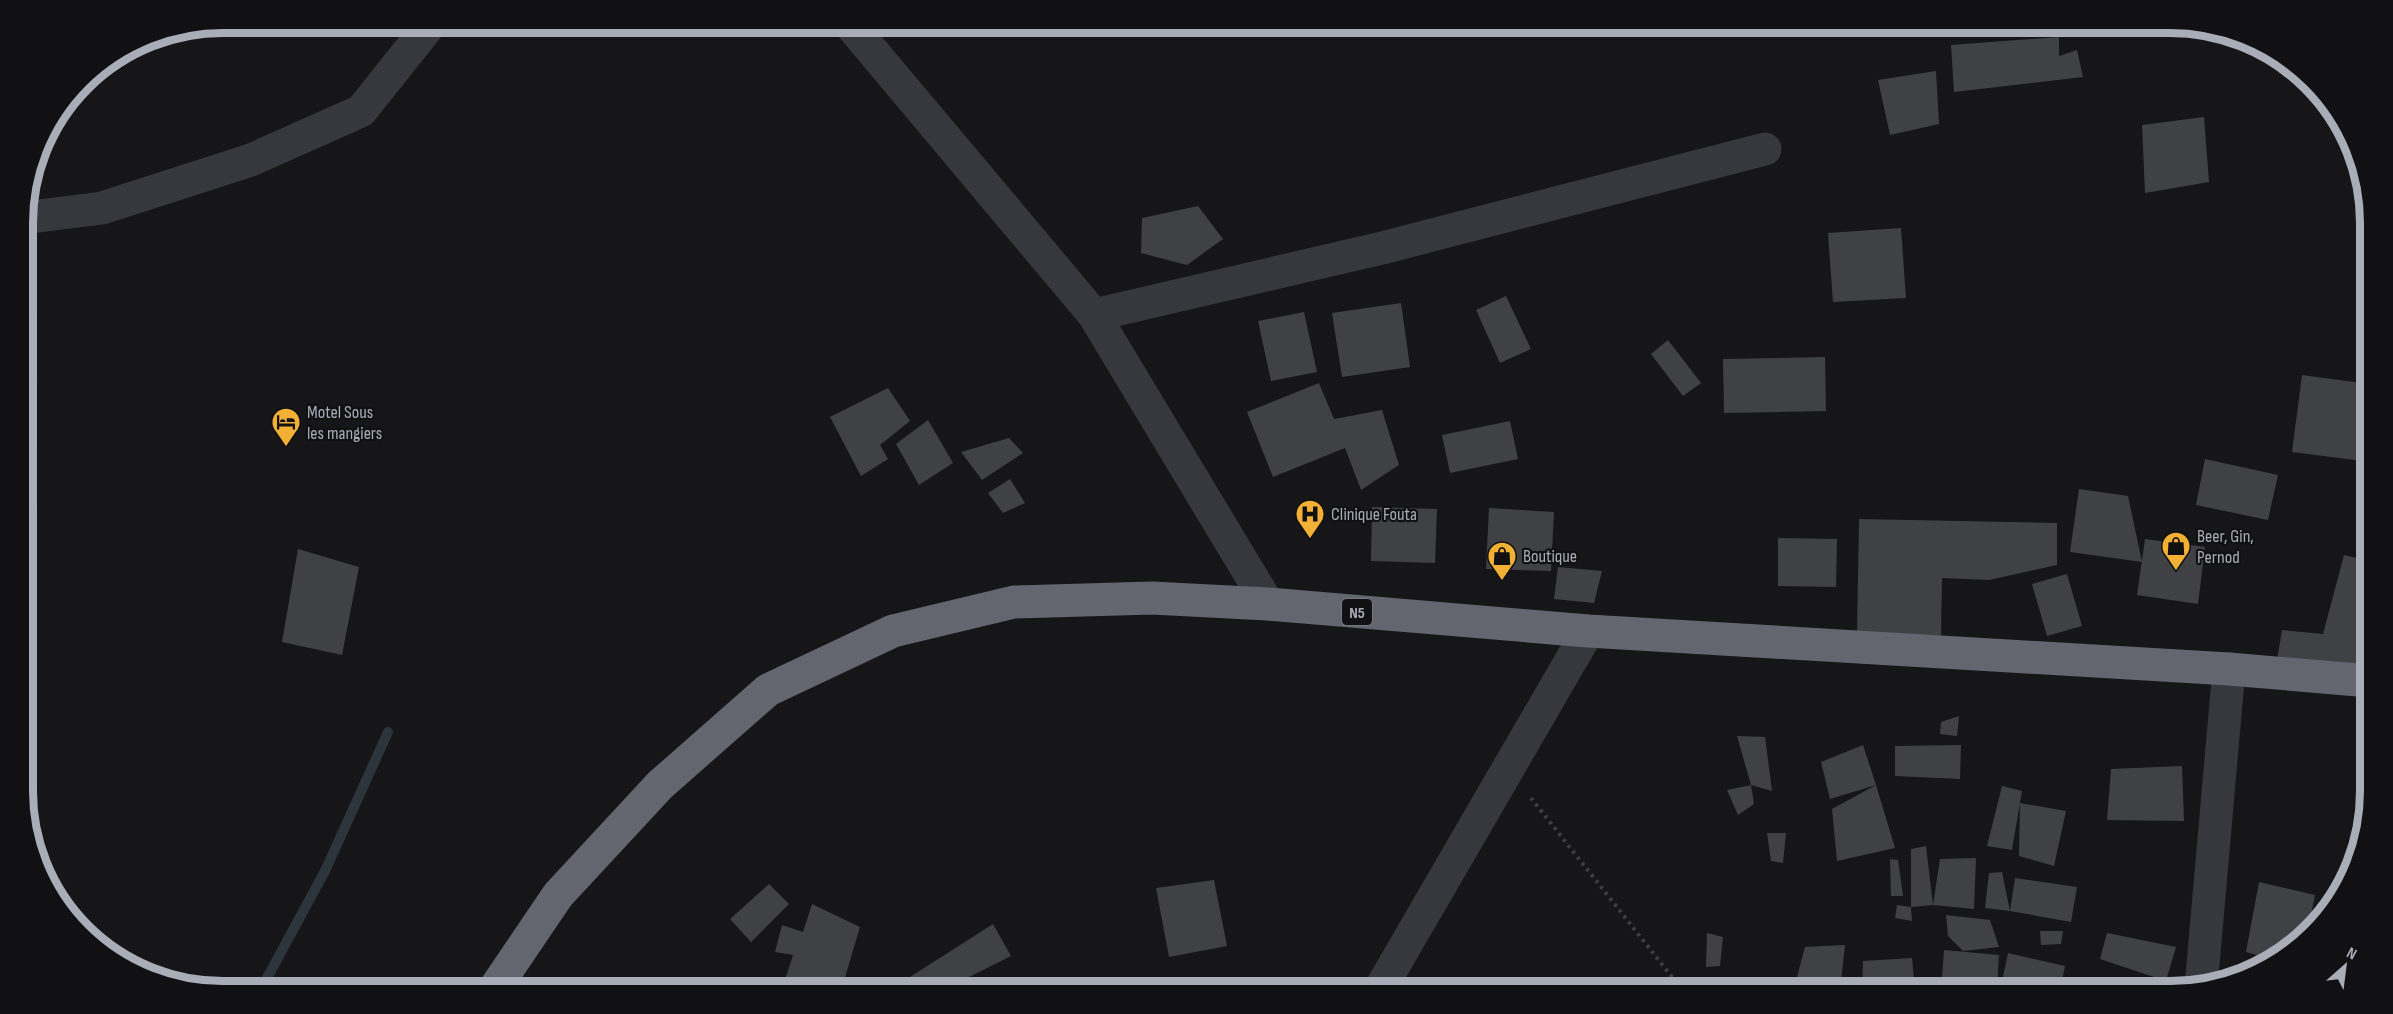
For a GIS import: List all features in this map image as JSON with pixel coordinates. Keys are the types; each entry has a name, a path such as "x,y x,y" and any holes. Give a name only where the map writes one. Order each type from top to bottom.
{"highway":[{"name":"N5","path":"500,981 558,895 660,785 768,690 893,631 1014,602 1152,598 1268,604 1588,631 2229,669 2360,680"}],"street":[{"path":"33,217 102,207 136,197 250,160 361,111 423,33"},
{"path":"857,33 1094,315 1268,604"},
{"path":"1094,315 1382,248 1766,149"},
{"path":"1385,981 1588,631"},
{"path":"2202,978 2229,669"}],"path":[{"path":"1509,769 1675,981"}],"building":[{"path":"2059,37 2059,56 2077,50 2083,77 1954,92 1951,45"},
{"path":"1936,71 1939,124 1890,135 1878,80"},
{"path":"2204,117 2209,182 2145,193 2142,125"},
{"path":"1198,206 1223,239 1187,265 1141,253 1142,218"},
{"path":"1901,228 1906,298 1833,302 1828,233"},
{"path":"1506,296 1531,349 1500,363 1476,310"},
{"path":"1401,303 1410,367 1342,377 1332,313"},
{"path":"1304,312 1317,372 1271,381 1258,321"},
{"path":"1668,340 1701,383 1683,396 1651,354"},
{"path":"1825,357 1826,411 1724,413 1723,359"},
{"path":"2302,375 2360,383 2360,461 2292,452"},
{"path":"1319,383 1334,419 1382,410 1399,465 1361,490 1345,448 1273,477 1247,412"},
{"path":"888,388 910,421 880,445 888,459 861,476 830,417"},
{"path":"928,420 953,463 919,485 896,444"},
{"path":"1510,421 1518,459 1450,473 1442,435"},
{"path":"1009,438 1023,453 982,480 961,452"},
{"path":"2205,459 2278,475 2268,520 2196,505"},
{"path":"1010,479 1025,503 1003,513 988,493"},
{"path":"2079,489 2128,496 2142,562 2070,552"},
{"path":"1372,507 1437,509 1435,563 1371,561"},
{"path":"1489,508 1554,512 1551,571 1486,569"},
{"path":"1859,519 2057,523 2057,565 1989,580 1942,578 1941,636 1857,634"},
{"path":"1778,538 1837,539 1836,587 1778,586"},
{"path":"2145,539 2205,547 2198,604 2137,595"},
{"path":"298,549 359,567 342,655 282,642"},
{"path":"2344,555 2360,559 2360,667 2277,660 2282,630 2323,634"},
{"path":"1558,567 1602,571 1594,603 1554,599"},
{"path":"2067,574 2082,626 2047,636 2032,584"},
{"path":"1959,716 1957,736 1940,734 1941,722"},
{"path":"1737,736 1765,737 1772,791 1751,785"},
{"path":"1863,745 1876,785 1830,799 1821,762"},
{"path":"1961,745 1960,779 1895,776 1895,746"},
{"path":"2182,766 2184,821 2107,820 2111,769"},
{"path":"1751,785 1754,804 1738,815 1727,790"},
{"path":"1876,785 1895,848 1837,861 1832,809"},
{"path":"2002,786 2022,791 2012,850 1987,846"},
{"path":"2020,803 2066,811 2054,866 2019,856"},
{"path":"1767,833 1786,833 1783,863 1771,861"},
{"path":"1926,846 1933,905 1911,907 1911,849"},
{"path":"1976,858 1974,909 1933,905 1940,859"},
{"path":"1890,859 1898,860 1903,896 1891,896"},
{"path":"2002,872 2010,911 1985,908 1989,873"},
{"path":"2015,878 2077,887 2071,922 2010,911"},
{"path":"1214,880 1227,946 1169,957 1156,888"},
{"path":"2259,882 2315,895 2310,918 2286,942 2263,957 2246,952"},
{"path":"769,884 789,904 751,942 730,919"},
{"path":"812,904 860,927 844,981 785,980 793,955 775,952 782,925 803,932"},
{"path":"1897,905 1911,907 1912,921 1895,918"},
{"path":"1946,915 1990,920 1999,947 1963,951 1948,936"},
{"path":"993,924 1011,956 967,978 969,981 904,981"},
{"path":"2040,931 2063,931 2061,944 2041,945"},
{"path":"1707,933 1723,937 1720,966 1706,967"},
{"path":"2107,933 2176,947 2166,981 2100,959"},
{"path":"1845,945 1841,981 1796,981 1805,947"},
{"path":"1944,950 1999,955 1998,981 1942,981"},
{"path":"2008,953 2065,966 2062,981 2002,981"},
{"path":"1912,958 1914,981 1862,981 1863,961"}],"waterway":[{"path":"265,981 325,871 388,732"}],"place":[{"name":"Motel Sous les mangiers","path":"286,448"},
{"name":"Clinique Fouta","path":"1310,540"},
{"name":"Beer, Gin, Pernod","path":"2176,572"},
{"name":"Boutique","path":"1502,582"}]}
